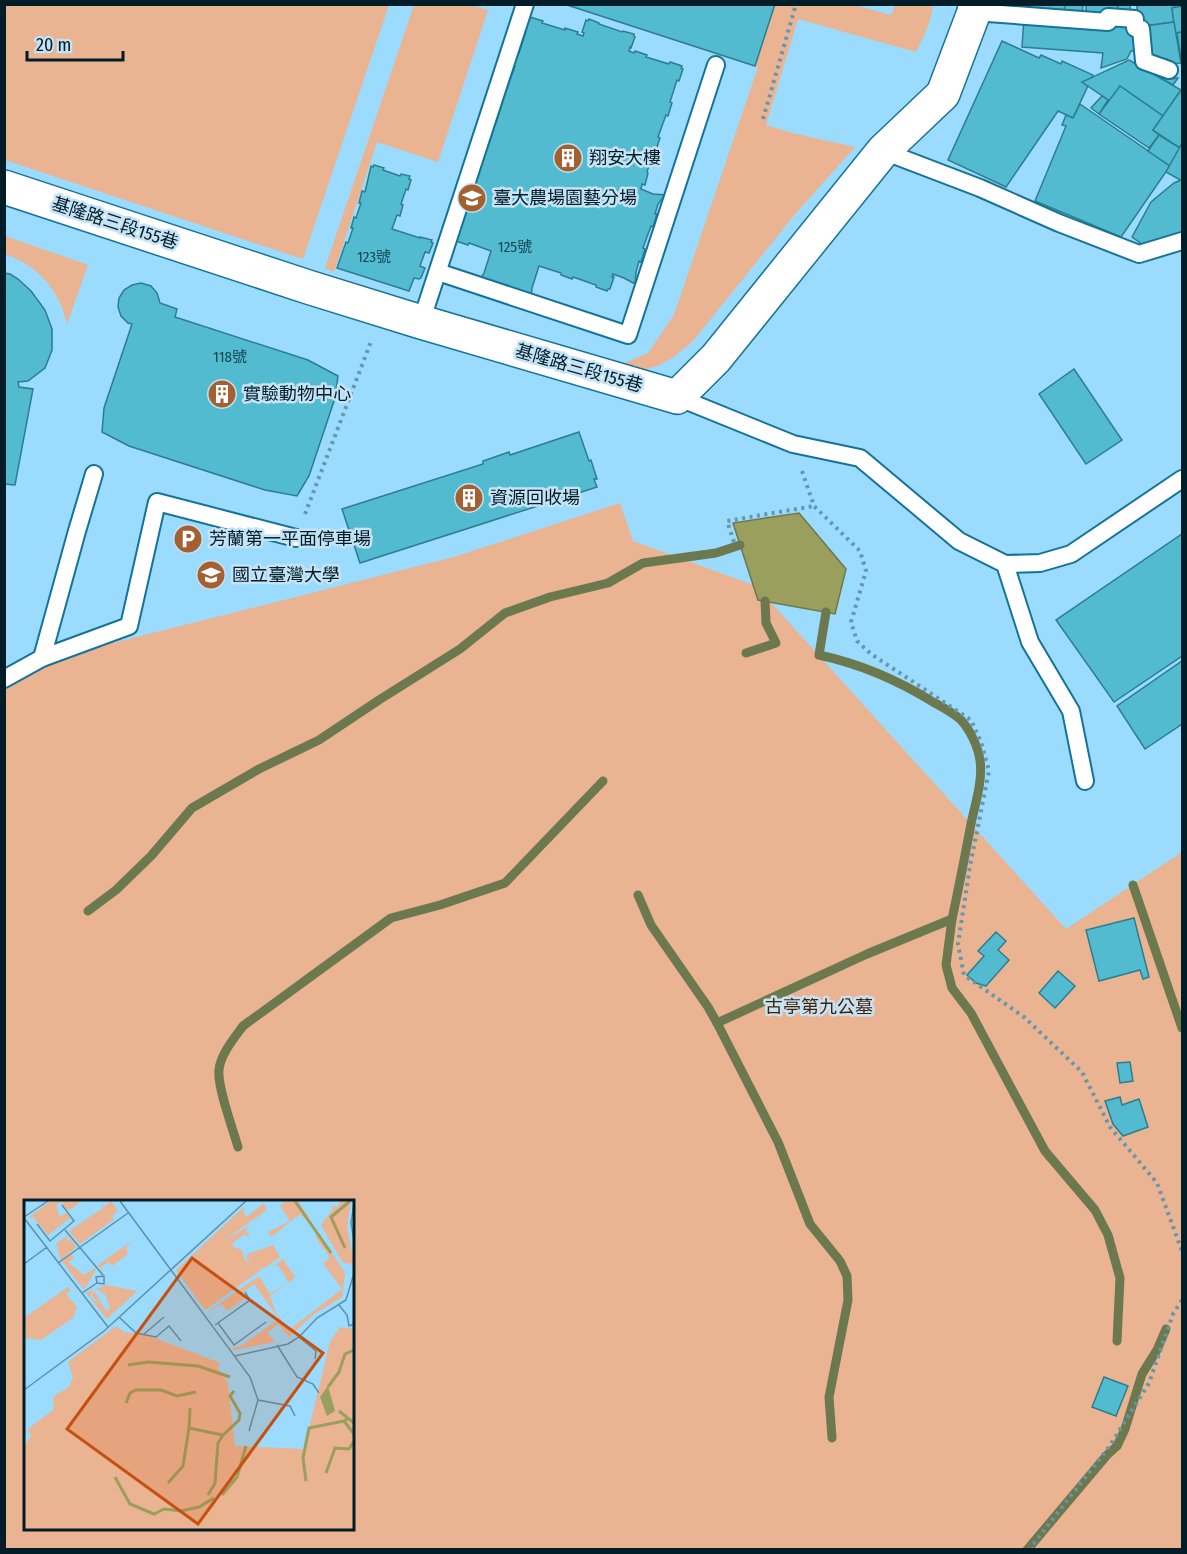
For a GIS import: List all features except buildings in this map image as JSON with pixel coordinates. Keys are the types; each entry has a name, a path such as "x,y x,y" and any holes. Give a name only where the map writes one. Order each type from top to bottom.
{"street":[{"path":"677,397 716,358 883,151 943,94 975,8"},
{"name":"基隆路三段155巷","path":"4,187 308,287 677,397"}],"lane":[{"path":"422,322 525,4"},
{"path":"975,8 1108,22 1108,17 1135,19 1135,28 1141,29 1144,61 1169,70"},
{"path":"438,272 628,335 716,65"},
{"path":"883,151 1140,254 1182,241"},
{"path":"677,397 792,444 860,458 959,541 1005,564 1040,563 1071,554 1182,479"},
{"path":"42,658 94,474"},
{"path":"4,679 42,658 129,626 157,501 296,538"},
{"path":"1005,564 1030,642 1071,711 1085,782"}],"path":[{"path":"763,119 796,4"},
{"path":"296,538 383,310"},
{"path":"792,444 814,506 860,551 866,571 851,622 857,641 871,654 970,720 981,742 989,771 970,866 958,944 964,975 1024,1017 1082,1072 1110,1127 1157,1183 1182,1251"},
{"path":"734,542 727,520 814,506"},
{"path":"1033,1550 1031,1547 1109,1447 1149,1383 1173,1314 1182,1300"}],"green space":[{"path":"5,4 389,5 303,259 5,160"},
{"path":"414,5 470,5 488,10 438,162 377,142 334,272 325,268"},
{"path":"775,5 854,5 891,15 895,5 933,5 929,24 916,52 798,19 766,125 855,147 796,213 693,341 661,364 646,369 633,368 625,363 648,353 674,315 758,67 755,66"},
{"path":"5,236 88,265 67,324 59,300 45,280 27,265 5,254"},
{"name":"古亭第九公墓","path":"620,503 633,541 756,586 1066,929 1182,852 1182,1549 5,1550 5,687 65,655 454,557"}],"shaded area":[{"path":"799,513 846,569 835,614 758,600 733,523"}],"waterway":[{"path":"88,911 116,890 151,856 192,808 259,769 319,740 460,649 505,613 550,597 608,583 643,563 716,553 740,545"},
{"path":"746,653 776,643 766,623 765,601"},
{"path":"826,612 819,655 878,673 954,714 964,723 973,738 981,768 952,919 867,954 717,1023 778,1142 810,1224 840,1261 847,1276 848,1300 829,1397 832,1438"},
{"path":"238,1147 223,1097 219,1070 225,1052 243,1026 391,918 440,905 505,883 603,781"},
{"path":"1133,885 1182,1028"},
{"path":"638,895 651,925 717,1023"},
{"path":"952,919 946,965 952,988 971,1013 1045,1151 1095,1210 1108,1235 1120,1278 1117,1341"},
{"path":"1027,1550 1117,1446 1125,1429 1142,1374 1157,1350 1166,1329"}],"place":[{"name":"翔安大樓","path":"568,158"},
{"name":"臺大農場園藝分場","path":"472,198"},
{"name":"實驗動物中心","path":"222,394"},
{"name":"資源回收場","path":"469,498"},
{"name":"芳蘭第一平面停車場","path":"188,539"},
{"name":"國立臺灣大學","path":"211,575"}]}
